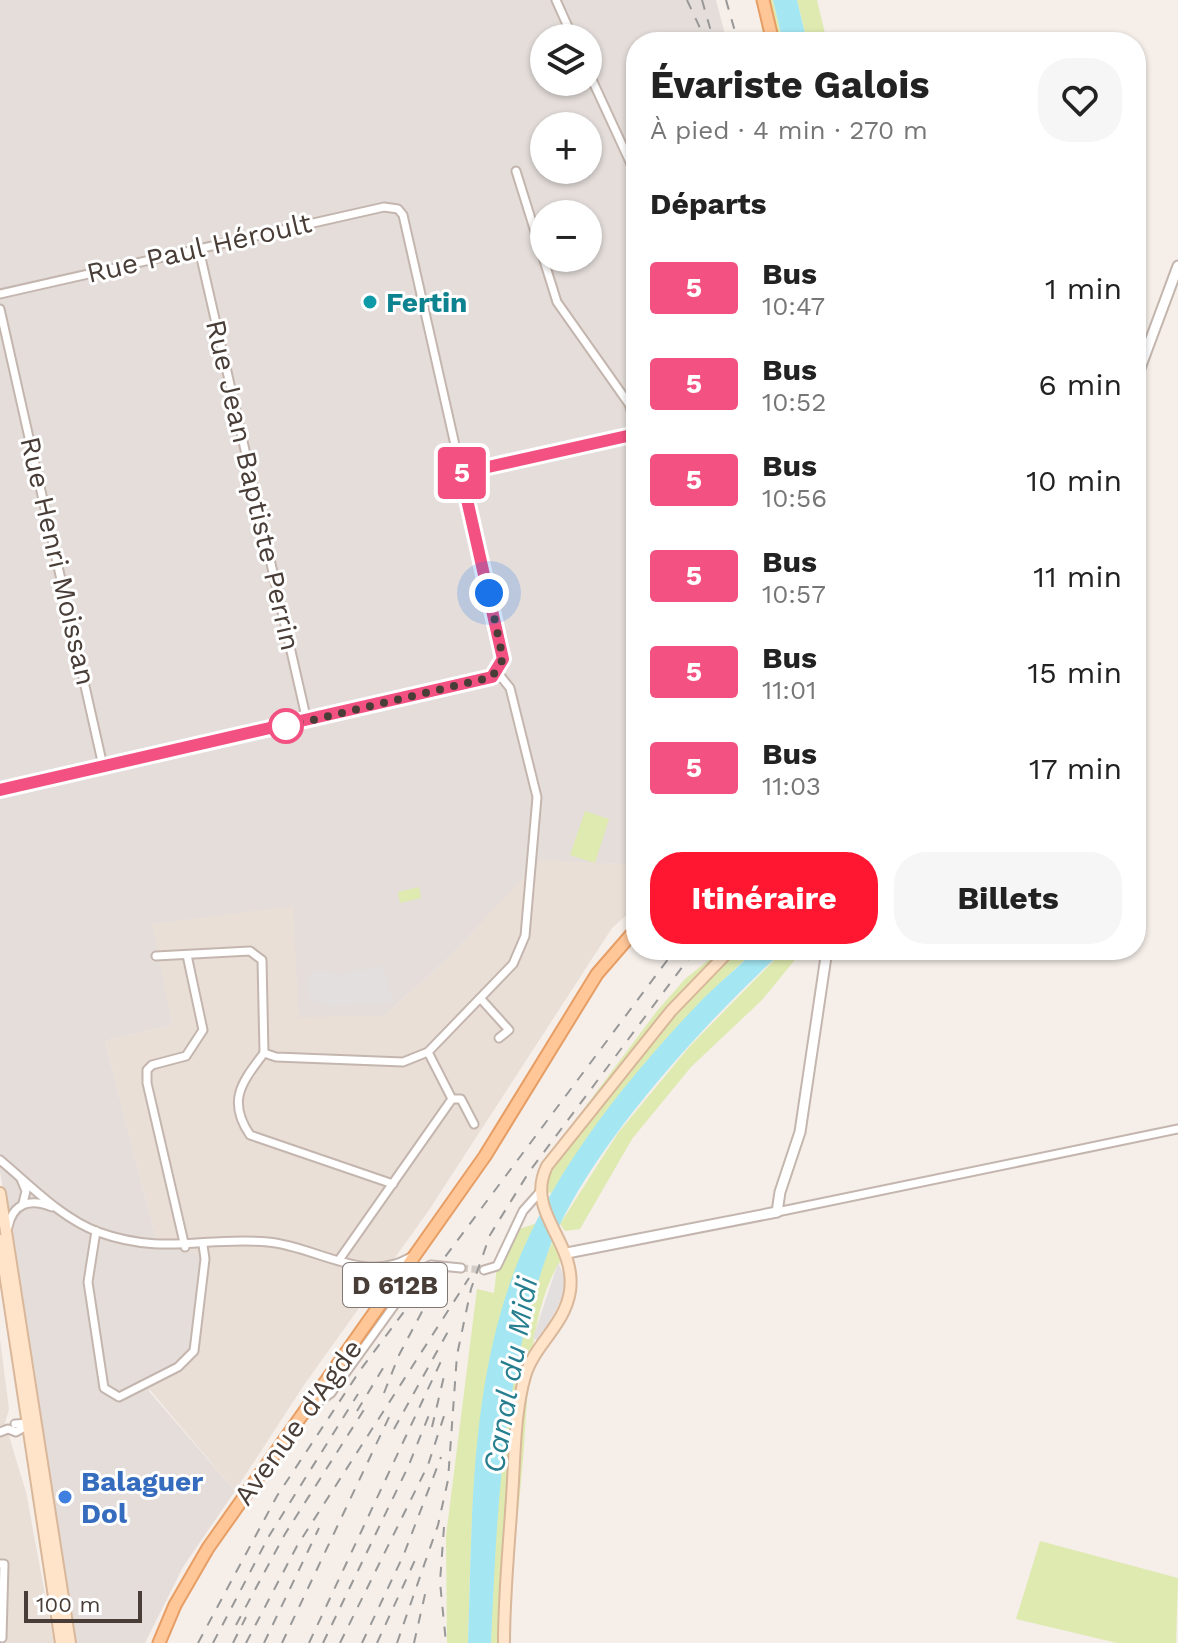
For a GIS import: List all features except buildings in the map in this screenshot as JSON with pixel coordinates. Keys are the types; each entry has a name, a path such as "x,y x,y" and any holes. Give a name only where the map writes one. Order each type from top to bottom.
{"main road":[{"path":"763,0 771,32"},
{"name":"Avenue d'Agde","path":"159,1643 175,1605 208,1548 485,1156 597,974 626,941"},
{"path":"504,1643 518,1412 526,1374 566,1308 571,1277 564,1248 540,1198 547,1166 671,1011 720,960"},
{"path":"0,1193 5,1213 3,1237 22,1393 18,1427 35,1474 61,1643"},
{"path":"3,1237 27,1362 70,1643"}],"street":[{"path":"556,0 567,24"},
{"path":"600,96 626,153"},
{"path":"516,171 557,302 626,400"},
{"name":"Rue Paul Héroult","path":"0,294 384,207 398,209 403,215 461,473"},
{"name":"Rue Jean Baptiste Perrin","path":"199,249 307,721"},
{"path":"1146,352 1178,266"},
{"name":"Rue Henri Moissan","path":"0,309 103,766"},
{"path":"0,791 470,685 498,673 503,659 461,473 626,436"},
{"path":"264,1053 276,1057 403,1062 428,1052 513,964 525,936 537,797 510,688 498,673"},
{"path":"156,956 250,951 258,954 262,960 264,1053 239,1086 237,1097 250,1135 393,1184"},
{"path":"185,1247 147,1070 152,1065 186,1056 203,1030 187,955"},
{"path":"777,1212 780,1192 800,1132 826,960"},
{"path":"481,999 509,1030 499,1038"},
{"path":"428,1052 452,1099"},
{"path":"339,1260 452,1099"},
{"path":"452,1099 461,1099 474,1124"},
{"path":"564,1248 777,1212 1178,1129"},
{"path":"0,1160 62,1211 96,1231 150,1245 185,1247 270,1242 368,1269 387,1268 418,1253"},
{"path":"21,1178 26,1191 23,1203"},
{"path":"484,1270 497,1266 523,1211 540,1198"},
{"path":"5,1213 23,1203 35,1202 62,1211"},
{"path":"96,1231 88,1282 104,1388 119,1397 178,1367 194,1351 205,1259 203,1245"},
{"path":"307,1410 331,1393 419,1271 431,1265 461,1268"},
{"path":"27,1362 18,1427 37,1458 46,1483"},
{"path":"0,1564 4,1564 5,1593 2,1638"}],"shaded area":[{"path":"0,0 716,0 724,32 626,32 626,864 540,860 445,961 384,1016 299,1017 293,906 152,924 172,1025 105,1041 156,1239 206,1258 196,1357 148,1390 235,1491 183,1567 145,1643 73,1643 35,1372 0,1172"},
{"path":"540,859 626,864 626,916 612,928 429,1210 304,1385 235,1491 150,1390 142,1394 156,1239 105,1041 172,1025 151,924 294,905 384,1016 445,961"},
{"path":"383,966 393,1002 333,1006 310,1000 308,975 319,969 341,976 341,973"},
{"path":"558,1263 565,1277 563,1295 540,1342 533,1338"},
{"path":"0,1339 9,1409 5,1423 26,1492 54,1643 0,1643"}],"green space":[{"path":"757,0 773,0 781,32 762,32"},
{"path":"797,0 817,0 825,32 805,32"},
{"path":"585,811 609,819 595,863 570,855"},
{"path":"419,887 421,898 400,903 398,892"},
{"path":"709,960 744,960 699,1003 566,1170 552,1193 544,1192 541,1169 657,1011 685,979"},
{"path":"774,960 795,960 762,1000 691,1067 632,1139 580,1229 565,1231 560,1224 618,1133 690,1046"},
{"path":"537,1223 499,1324 488,1376 474,1482 468,1643 447,1643 446,1536 477,1289 494,1293 497,1266 514,1231"},
{"path":"554,1238 567,1253 545,1293 533,1345 508,1643 490,1643 498,1489 511,1386 535,1286"},
{"path":"1040,1541 1178,1578 1176,1643 1117,1643 1016,1619"}],"water":[{"path":"773,0 797,0 805,32 781,32"},
{"name":"Canal du Midi","path":"744,960 773,960 718,1014 617,1133 588,1175 547,1255 520,1350 504,1446 491,1643 468,1643 472,1507 480,1416 487,1371 510,1283 544,1207 589,1134 642,1067 698,1004"}],"tunnel":[{"path":"461,1268 484,1270"}],"railway":[{"path":"687,0 700,28"},
{"path":"702,0 711,32"},
{"path":"726,0 735,32"},
{"path":"198,1643 277,1496 361,1369 668,960"},
{"path":"397,1643 438,1525 448,1480 457,1355 471,1289 490,1235 529,1172 688,960"},
{"path":"246,1643 297,1546 469,1278"},
{"path":"384,1393 399,1355 434,1289"},
{"path":"394,1429 450,1328"},
{"path":"309,1643 443,1357"},
{"path":"357,1411 388,1360"},
{"path":"432,1427 445,1372"},
{"path":"213,1643 269,1536 358,1394"},
{"path":"236,1625 285,1534 367,1405"},
{"path":"282,1643 391,1413"},
{"path":"323,1643 408,1467 429,1415"},
{"path":"340,1643 428,1465 444,1416"},
{"path":"362,1643 404,1554 441,1457"},
{"path":"444,1527 440,1582 446,1643"},
{"path":"264,1643 319,1528"},
{"path":"377,1643 416,1558"},
{"path":"414,1643 426,1590"},
{"path":"233,1643 246,1617"}],"bus line":[{"name":"5","path":"0,790 485,681 498,673 503,659 461,473 626,436"}],"place":[{"name":"Fertin","path":"370,302"},
{"name":"Balaguer Dol","path":"65,1497"}],"route":[{"path":"286,726 279,728 470,685 492,677 498,673 503,659 489,593"}]}
